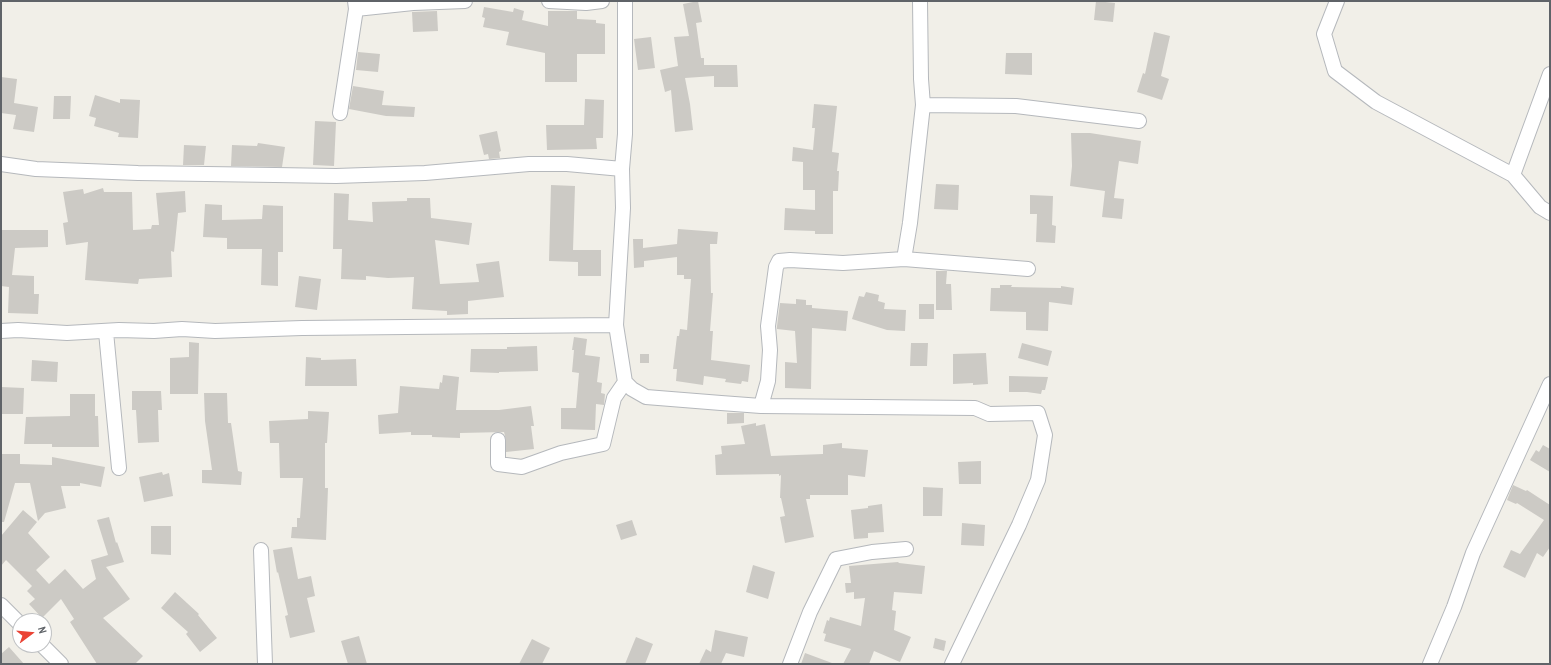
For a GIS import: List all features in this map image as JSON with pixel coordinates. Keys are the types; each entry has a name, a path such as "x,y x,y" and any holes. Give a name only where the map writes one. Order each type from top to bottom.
{"street":[{"path":"340,113 356,5 465,1"},
{"path":"549,1 586,3 602,1"},
{"path":"625,1 625,134 622,169 623,208 616,325 625,382 632,389 646,397 760,406 975,408 989,414 1038,413 1045,435 1038,480 1019,525 952,664"},
{"path":"904,259 910,223 923,105 921,79 920,1"},
{"path":"1337,1 1324,34 1335,71 1376,102 1512,175 1540,207 1550,213"},
{"path":"1512,175 1550,74"},
{"path":"923,105 1016,106 1139,121"},
{"path":"1,164 36,169 115,172 336,176 425,173 529,164 566,164 622,169"},
{"path":"760,406 768,381 770,350 768,326 776,267 779,261 790,260 843,263 904,259 1028,269"},
{"path":"1,331 18,330 67,333 182,329 215,331 318,328 616,325"},
{"path":"106,332 119,468"},
{"path":"498,440 498,464 522,467 561,453 603,444 614,398 625,382"},
{"path":"1430,664 1454,607 1473,553 1550,384"},
{"path":"790,664 810,612 836,559 872,552 906,549"},
{"path":"261,550 265,664"},
{"path":"1,605 12,616"},
{"path":"50,653 61,664"}],"building":[{"path":"698,1 702,22 696,23 701,58 704,58 704,65 737,65 738,87 714,87 714,76 685,78 693,130 675,132 671,90 665,92 660,70 678,66 674,37 689,36 683,4"},
{"path":"1096,1 1115,3 1113,22 1094,20"},
{"path":"484,7 513,12 514,8 524,11 522,20 548,26 548,11 577,11 577,19 596,20 596,23 605,24 605,54 577,54 577,82 545,82 545,53 506,45 509,32 483,27 485,18 482,17"},
{"path":"437,11 438,31 413,32 412,12"},
{"path":"1154,32 1170,36 1161,76 1169,79 1162,100 1137,92 1143,73 1145,74"},
{"path":"651,37 655,68 638,70 634,39"},
{"path":"358,52 380,54 378,72 356,70"},
{"path":"1006,53 1032,53 1032,75 1005,74"},
{"path":"1,77 17,79 14,103 38,107 34,132 13,129 16,115 1,113"},
{"path":"353,86 384,91 382,105 415,107 414,117 386,116 349,109"},
{"path":"95,95 120,103 120,99 140,100 138,138 118,137 119,133 94,126 96,118 89,116"},
{"path":"54,96 71,96 70,119 53,119"},
{"path":"585,99 604,100 603,138 596,138 597,149 547,150 546,125 584,125"},
{"path":"814,104 837,106 832,152 839,153 837,171 839,171 838,191 833,191 833,234 815,234 815,231 784,230 785,208 815,210 815,190 803,190 803,162 792,161 793,147 813,150 815,128 812,128"},
{"path":"315,121 336,122 334,166 313,165"},
{"path":"497,131 501,151 499,152 500,158 489,159 488,154 484,155 479,135"},
{"path":"1071,133 1090,133 1141,141 1138,164 1119,161 1114,198 1124,199 1122,219 1102,217 1105,191 1070,186 1072,166"},
{"path":"258,143 285,147 282,167 231,166 232,145 257,146"},
{"path":"184,145 206,146 204,165 183,165"},
{"path":"936,184 959,185 958,210 934,209"},
{"path":"551,185 575,186 573,250 601,250 601,276 578,276 578,262 549,261"},
{"path":"103,188 104,192 132,192 133,230 151,229 152,225 159,225 156,193 185,191 186,212 178,213 174,252 171,251 172,277 139,279 138,284 85,280 88,242 66,245 63,223 68,222 63,192 83,189 84,194"},
{"path":"334,193 349,194 348,220 373,222 372,202 407,201 407,198 430,198 431,218 472,223 469,245 435,240 440,284 479,282 476,264 499,261 504,297 468,301 468,314 447,315 447,311 412,309 414,277 388,278 366,276 366,280 341,279 342,249 333,249"},
{"path":"1030,195 1053,196 1052,225 1056,226 1055,243 1036,242 1037,214 1030,214"},
{"path":"205,204 222,205 222,220 262,219 263,205 283,206 283,252 278,252 278,286 261,285 262,249 227,249 227,238 203,237"},
{"path":"678,229 718,232 717,244 710,244 711,293 713,293 710,331 713,331 711,360 750,365 748,382 742,381 741,384 725,382 726,379 704,376 703,385 676,381 677,369 673,369 677,336 679,336 680,329 687,330 691,279 684,279 684,275 677,275 677,257 644,261 644,267 634,268 633,239 643,239 643,248 677,244"},
{"path":"1,230 48,230 48,247 15,248 12,275 34,276 34,294 39,294 38,314 8,313 9,287 1,286"},
{"path":"936,271 947,271 946,284 951,284 952,310 936,310"},
{"path":"299,276 321,279 317,310 295,307"},
{"path":"1000,285 1012,285 1011,287 1061,288 1061,286 1074,288 1072,305 1049,302 1048,331 1026,330 1026,312 990,311 991,288 1000,288"},
{"path":"866,292 879,295 878,301 885,303 884,309 906,310 905,331 887,330 852,319 859,296 864,297"},
{"path":"796,299 806,300 806,305 812,305 812,308 848,311 846,331 812,328 811,389 785,388 785,362 797,363 795,331 777,329 777,326 780,303 796,304"},
{"path":"919,304 934,304 934,319 919,319"},
{"path":"574,337 587,339 585,355 600,357 597,382 602,383 601,393 605,394 604,405 596,404 595,430 561,429 561,408 576,408 579,373 572,372 574,350 572,350"},
{"path":"189,342 199,343 198,394 170,394 170,358 189,357"},
{"path":"911,343 928,343 927,366 910,366"},
{"path":"1022,343 1052,351 1048,366 1018,358"},
{"path":"537,346 538,371 499,373 470,372 471,349 507,349 507,347"},
{"path":"986,353 988,384 953,384 953,354"},
{"path":"640,354 649,354 649,363 640,363"},
{"path":"306,357 321,358 321,360 356,359 357,386 305,386"},
{"path":"32,360 58,362 57,382 31,381"},
{"path":"443,375 459,377 456,410 499,410 531,406 534,426 531,426 534,449 506,452 504,432 460,433 460,438 432,437 432,435 411,435 411,432 379,434 378,415 398,413 400,386 439,389 440,382 442,383"},
{"path":"1009,376 1048,377 1045,390 1042,390 1041,394 1009,392"},
{"path":"1,387 24,388 23,414 1,414"},
{"path":"132,391 161,391 162,410 158,410 159,442 138,443 136,410 132,410"},
{"path":"204,393 227,393 228,423 231,423 238,471 242,472 241,485 202,483 202,470 212,470 205,421"},
{"path":"70,394 95,394 95,416 98,416 99,447 52,447 52,444 24,444 26,417 70,416"},
{"path":"308,411 329,412 327,443 325,443 325,488 328,488 326,540 291,538 292,527 297,527 297,518 300,518 303,478 280,478 279,443 270,443 269,421 308,419"},
{"path":"727,413 744,413 744,423 727,424"},
{"path":"756,423 756,426 765,424 771,456 823,454 823,445 842,443 842,448 868,450 865,477 848,475 848,495 810,495 810,499 806,499 814,537 785,543 780,517 785,516 780,498 781,475 716,475 715,455 722,454 721,446 745,444 741,426"},
{"path":"1543,445 1550,449 1550,472 1530,460 1536,450 1539,452"},
{"path":"1,454 20,454 20,464 52,465 52,457 105,467 101,487 80,483 80,486 61,486 66,508 45,513 38,521 30,483 15,483 4,522 1,522"},
{"path":"981,461 981,484 959,484 958,462"},
{"path":"162,472 163,475 169,473 173,496 144,502 139,477"},
{"path":"1513,485 1526,491 1527,490 1550,505 1550,547 1543,557 1537,553 1525,578 1503,567 1511,550 1520,554 1544,520 1517,503 1516,504 1507,500"},
{"path":"923,487 943,488 942,516 923,516"},
{"path":"882,504 884,532 868,533 868,538 854,539 851,510 868,508 868,506"},
{"path":"23,510 37,522 28,533 50,557 36,570 49,584 65,569 83,589 96,579 91,560 108,555 97,520 109,517 116,543 117,542 124,562 106,567 130,599 103,618 143,656 135,664 97,664 70,622 74,619 61,599 47,613 37,613 29,604 35,599 27,591 32,586 6,560 1,566 1,536"},
{"path":"632,520 637,535 621,540 616,525"},
{"path":"962,523 985,525 984,546 961,545"},
{"path":"151,526 171,526 171,555 151,554"},
{"path":"292,547 298,579 311,576 315,596 307,598 315,632 290,638 285,616 288,615 278,572 277,573 273,550"},
{"path":"898,562 925,566 922,594 894,592 892,610 896,611 894,630 911,637 900,662 874,651 869,664 843,664 851,649 824,641 826,634 823,633 827,620 829,621 830,617 861,626 865,598 854,599 854,592 846,593 845,583 851,583 849,566"},
{"path":"753,565 775,572 768,599 746,592"},
{"path":"175,592 199,614 198,615 217,638 200,652 186,634 188,632 161,608"},
{"path":"715,630 748,637 744,657 726,653 721,664 699,664 706,649 711,652"},
{"path":"359,636 367,664 348,664 341,641"},
{"path":"636,637 653,644 645,664 625,664"},
{"path":"935,638 946,641 944,651 933,648"},
{"path":"532,639 550,648 542,664 519,664"},
{"path":"9,647 12,653 14,653 24,664 1,664 1,654"},
{"path":"805,653 832,663 832,664 801,664"}]}
